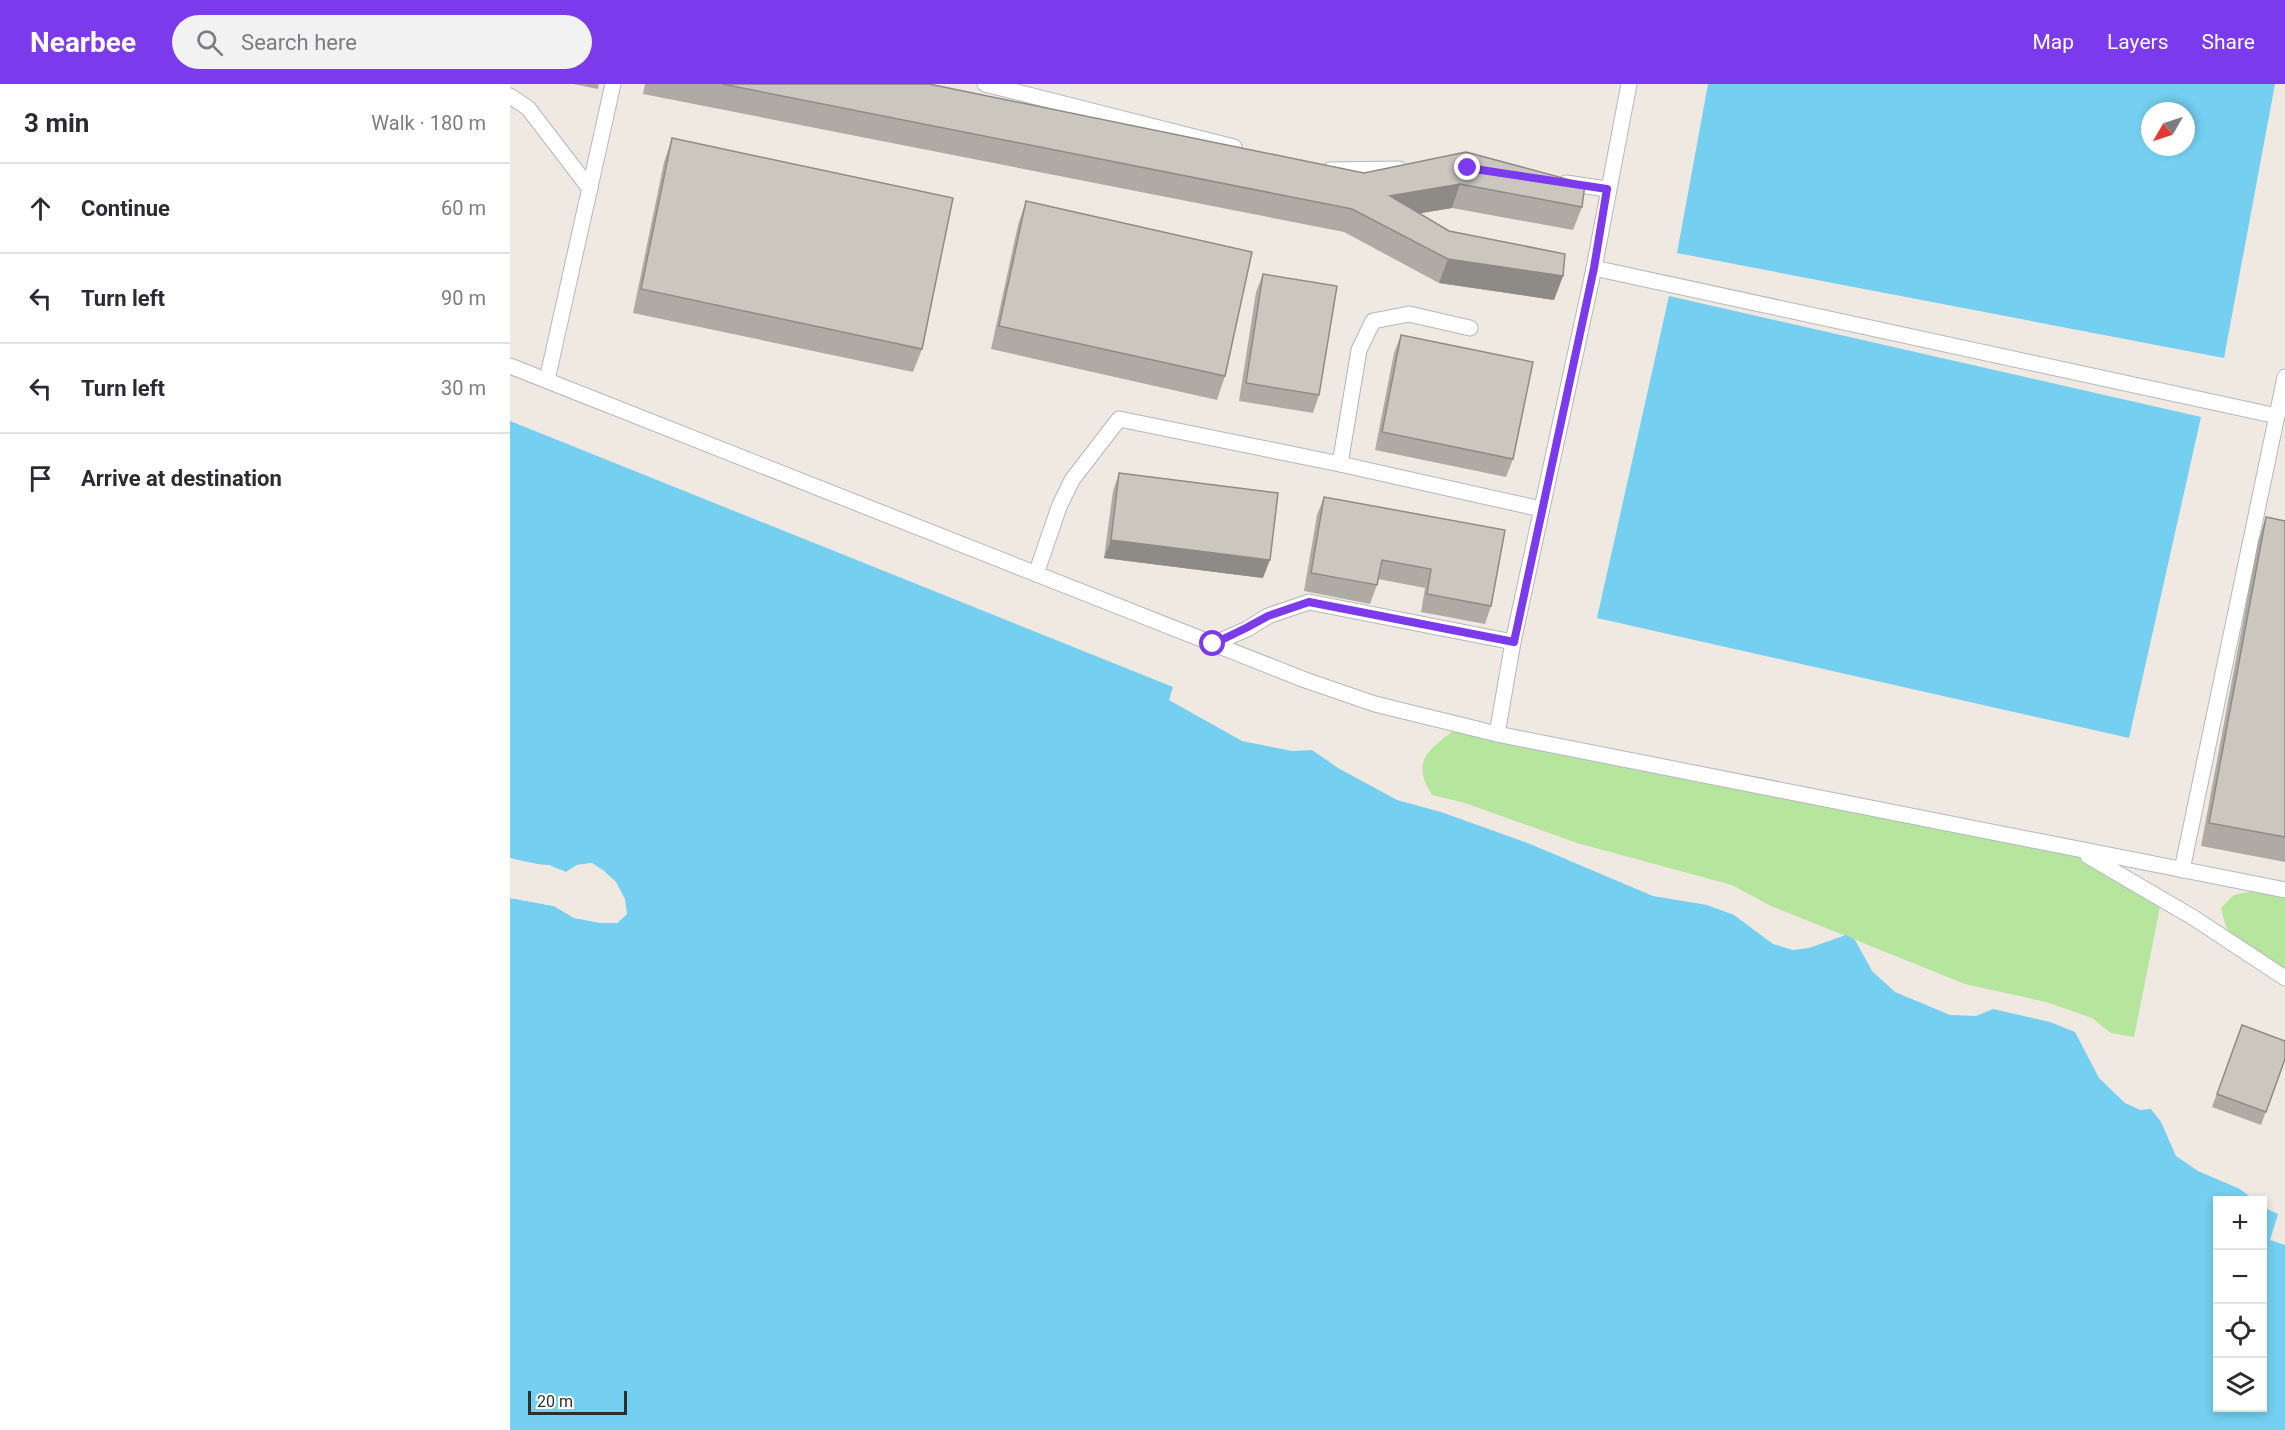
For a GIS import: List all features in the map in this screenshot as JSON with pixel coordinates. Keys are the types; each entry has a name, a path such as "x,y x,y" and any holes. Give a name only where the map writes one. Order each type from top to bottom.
{"lane":[{"path":"547,380 613,84"},
{"path":"991,84 1244,150"},
{"path":"1497,734 1541,509 1594,268 1607,189 1629,84"},
{"path":"510,96 528,108 590,189"},
{"path":"1312,167 1324,170 1420,169"},
{"path":"1549,180 1607,189"},
{"path":"1594,268 2277,416"},
{"path":"1340,464 1359,350 1373,321 1409,314 1470,328"},
{"path":"510,366 1305,680 1375,704 1497,734 2285,890"},
{"path":"2182,870 2285,377"},
{"path":"1036,574 1059,507 1072,480 1119,419 1340,464 1541,509"},
{"path":"1213,644 1268,616 1309,602 1514,642"},
{"path":"2078,850 2194,918 2285,978"}],"green space":[{"path":"1456,729 2078,850 2161,902 2134,1037 2111,1033 2092,1018 2046,1002 1965,984 1771,906 1732,885 1577,843 1465,803 1432,795 1423,773 1423,764 1431,750"},
{"path":"2270,887 2285,890 2285,969 2242,949 2230,934 2221,908 2234,895"}],"water":[{"path":"1708,84 2275,84 2224,358 1677,253"},
{"path":"1669,296 2201,417 2129,738 1597,618"},
{"path":"510,421 1173,687 1169,700 1242,741 1292,751 1312,750 1338,768 1397,800 1441,812 1530,844 1653,896 1707,905 1734,915 1773,944 1793,950 1809,948 1846,935 1855,940 1872,971 1895,992 1950,1015 1976,1016 1993,1009 2050,1022 2075,1032 2099,1078 2125,1103 2140,1110 2151,1109 2161,1122 2176,1156 2198,1171 2240,1189 2249,1196 2213,1196 2213,1412 2267,1412 2267,1209 2278,1214 2270,1240 2285,1245 2285,1430 510,1430 510,898 554,906 574,918 617,923 627,914 616,882 592,863 577,865 566,872 510,858"}],"pier":[{"path":"510,858 531,864 549,865 566,872 577,865 592,863 616,882 625,899 627,914 617,923 600,923 574,918 554,906 510,898 510,895 555,903 576,915 600,920 616,920 623,913 622,900 614,884 591,866 578,868 566,875 548,868 530,867 510,861"}],"building":[{"path":"722,84 929,84 1364,173 1466,152 1585,184 1582,207 1460,184 1390,196 1449,231 1565,254 1563,276 1448,259 1352,209"},
{"path":"672,138 953,198 922,349 641,289"},
{"path":"1026,201 1252,252 1225,376 999,326"},
{"path":"1263,274 1337,286 1319,395 1246,383"},
{"path":"1401,335 1533,362 1513,459 1382,432"},
{"path":"1119,473 1278,493 1270,560 1111,540"},
{"path":"1324,497 1505,530 1491,606 1427,594 1431,569 1382,560 1377,585 1311,573"},
{"path":"2266,517 2285,521 2285,837 2209,823"},
{"path":"2242,1025 2285,1041 2285,1059 2266,1112 2217,1094"}],"route":[{"path":"1213,644 1268,616 1309,602 1514,642 1594,268 1607,189 1468,168"}]}
